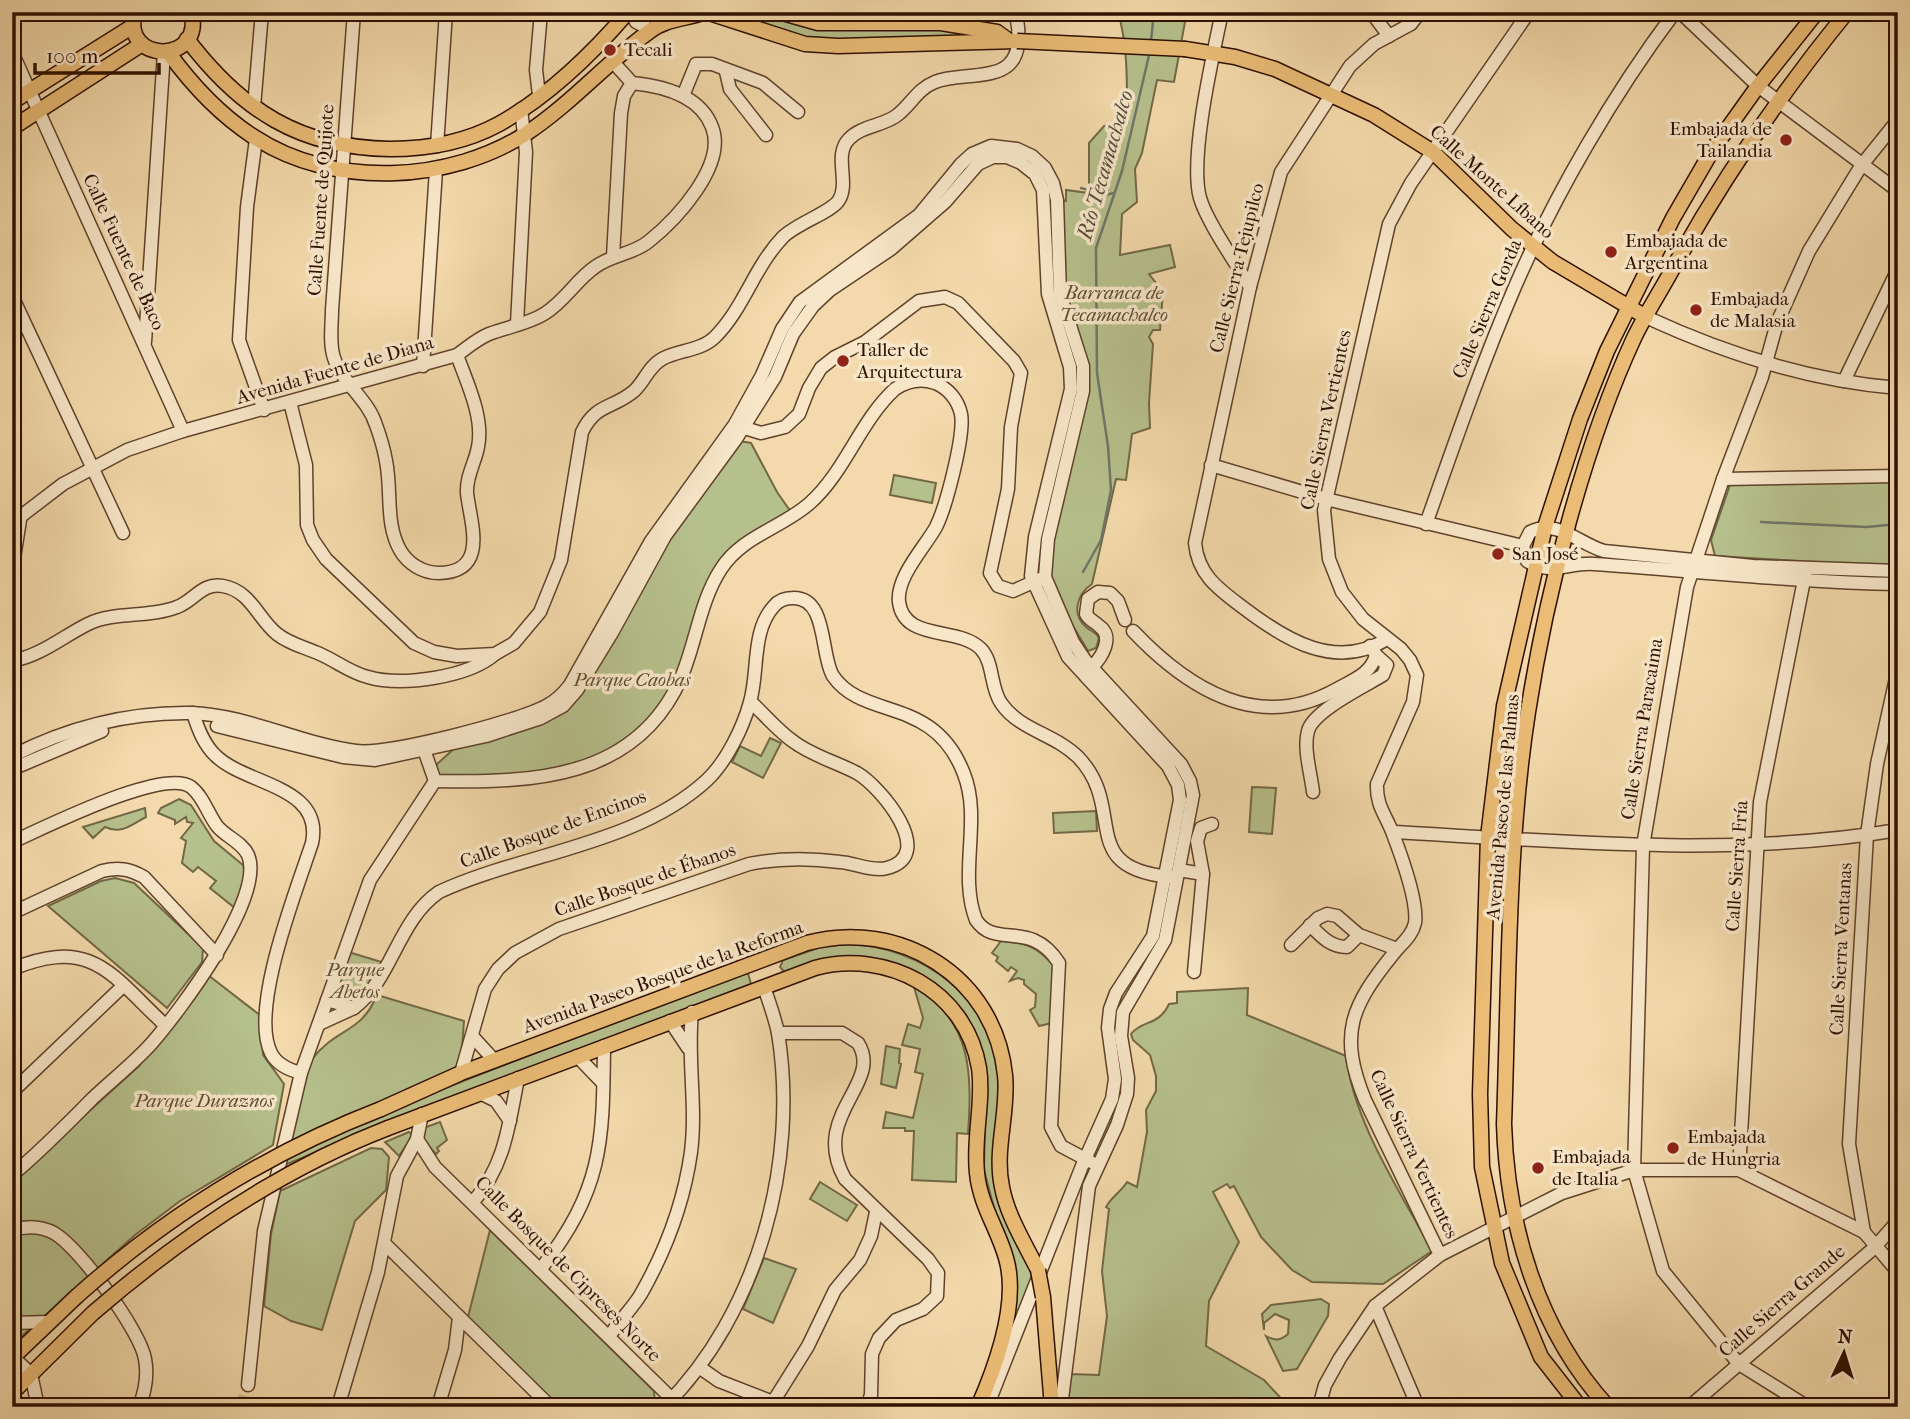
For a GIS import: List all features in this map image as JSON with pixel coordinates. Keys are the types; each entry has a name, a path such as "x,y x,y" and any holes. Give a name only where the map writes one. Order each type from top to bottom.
{"main road":[{"path":"166,52 187,39 192,24 191,12"},
{"path":"187,39 223,82 254,107 299,133 344,146 409,149 437,146 498,125 597,47 630,12"},
{"path":"142,44 166,52 190,82 256,139 295,157 342,170 436,170 492,152 525,134 651,30 705,12"},
{"name":"Calle Monte Líbano","path":"705,12 806,44 976,44 1013,41 1185,49 1252,61 1332,93 1374,115 1433,152 1534,246 1646,317"},
{"name":"Calle Monte Líbano","path":"779,12 818,23 941,23 997,32 1013,41"},
{"name":"Avenida Paseo de las Palmas","path":"1580,1407 1541,1357 1502,1263 1482,1167 1479,1094 1488,837 1504,705 1545,527 1592,387 1628,307 1695,179 1758,86 1817,12"},
{"name":"Avenida Paseo de las Palmas","path":"1608,1407 1568,1355 1538,1292 1513,1216 1506,1172 1504,1124 1516,838 1528,713 1558,569 1612,391 1646,317 1715,195 1777,102 1847,12"},
{"path":"12,102 134,19 142,44"},
{"path":"12,128 142,44"},
{"name":"Avenida Paseo Bosque de la Reforma","path":"13,1358 77,1296 187,1207 264,1161 461,1073 760,960 820,940 876,938 923,953 964,983 990,1020 1001,1048 1006,1094 1002,1187 1038,1270 1043,1297 1052,1407"},
{"path":"760,960 776,966 778,973 768,986 757,985 750,973 760,960"},
{"path":"12,1393 93,1313 144,1269 203,1226 347,1144 692,1012 837,963 884,965 906,973 936,992 967,1032 976,1055 980,1079 978,1182 984,1206 1006,1255 1010,1277 1002,1343 978,1407"}],"street":[{"path":"254,107 262,12"},
{"name":"Calle Fuente de Quijote","path":"354,12 332,342 334,359 370,409 376,426 386,462 392,526 399,548 407,560 420,569 447,572 468,560 476,532 467,492 469,470 478,450 480,422 457,355"},
{"path":"437,146 446,12"},
{"path":"539,95 536,70 541,12"},
{"path":"630,12 636,22 651,30"},
{"path":"12,661 53,646 89,624 157,613 181,606 211,586 225,586 240,592 252,603 265,622 292,645 381,681 419,680 483,664 528,629 551,588 561,560 582,432 589,419 599,408 624,398 636,389 650,368 660,360 713,340 732,317 760,264 776,244 792,228 834,207 840,200 843,150 848,139 899,115 912,97 938,80 992,74 1007,66 1018,47 1018,26 1014,12"},
{"path":"1222,12 1213,54 1200,155 1200,197 1250,287"},
{"path":"1371,12 1389,36"},
{"name":"Calle Sierra Tejupilco","path":"1373,651 1330,652 1287,639 1206,577 1196,555 1195,542 1250,287 1281,172 1332,93 1361,55 1411,24 1420,12"},
{"name":"Calle Sierra Vertientes","path":"1440,1255 1365,1100 1355,1077 1351,1053 1351,1030 1361,996 1412,932 1415,921 1414,906 1393,832 1381,813 1377,784 1413,702 1417,675 1410,660 1352,607 1333,573 1326,545 1326,499 1383,242 1399,202 1529,12"},
{"name":"Calle Sierra Gorda","path":"1426,524 1482,367 1534,246 1605,117 1675,12"},
{"path":"1681,12 1777,102 1898,191"},
{"name":"Calle Fuente de Baco","path":"12,52 183,431"},
{"path":"145,342 166,52"},
{"path":"613,257 621,113 624,96 632,83 614,63"},
{"path":"683,96 696,64 712,64 726,72 763,83 798,112"},
{"path":"726,72 730,89 765,135"},
{"name":"Avenida Fuente de Diana","path":"16,522 42,500 92,467 127,450 183,431 457,355 478,339 542,316 556,306 587,273 613,257 648,242 691,197 712,164 715,135 709,120 698,105 654,85 632,83"},
{"path":"517,324 525,134 521,109"},
{"name":"Calle Sierra Paracaima","path":"1808,1407 1739,1364 1663,1271 1634,1170 1643,846 1676,641 1693,566 1766,364 1788,293 1809,251 1861,166 1898,120"},
{"path":"256,139 247,207 239,340 264,410"},
{"path":"12,756 79,728 142,716 195,717 359,760 382,759 422,745 504,730 556,711 577,690 657,531 739,427 782,329 800,302 919,215 965,168 972,154 991,146 1002,146 1032,156 1045,168 1053,183 1057,200 1060,293 1076,336 1083,366 1083,390 1039,580 1075,667 1181,764 1190,781 1192,802 1174,875 1162,948 1123,1012 1121,1036 1128,1078 1127,1094 1117,1125 1076,1180 987,1407"},
{"path":"965,168 993,157 1007,158 1021,163 1035,174 1043,190 1046,207 1048,294 1070,367 1071,389 1035,537 1031,576 1039,580 1073,642 1168,766 1178,785 1180,800 1168,860 1174,875"},
{"path":"423,366 423,328 436,170"},
{"path":"1844,381 1898,269"},
{"path":"12,296 123,533"},
{"path":"739,427 767,433 790,423 801,410 808,388 821,368 880,331 919,301 933,297 958,303 1014,360 1021,373 1011,427 1008,489 989,568 994,582 1008,591 1039,580"},
{"name":"Calle Monte Líbano","path":"1646,317 1715,347 1766,364 1844,381 1898,388"},
{"path":"1063,341 1076,336"},
{"path":"435,781 511,780 564,772 613,755 640,738 658,718 677,687 712,585 729,559 749,541 797,513 820,493 895,389 907,382 927,381 946,389 955,398 962,423 948,494 937,525 903,583 899,594 900,607 914,626 967,640 980,649 987,659 995,693 1008,712 1068,748 1090,772 1103,802 1113,853 1127,867 1141,872 1203,874"},
{"path":"290,402 306,465 307,525 327,559 414,643 435,652 457,656 495,654"},
{"path":"1211,465 1326,499 1523,546"},
{"path":"1723,479 1898,476"},
{"path":"12,571 16,522"},
{"path":"1898,571 1807,568 1693,566 1589,564 1558,569 1535,566 1527,561 1523,546 1530,532 1545,527 1568,532 1590,547 1604,551 1693,566 1804,582 1898,584"},
{"name":"Calle Sierra Fría","path":"1739,1170 1757,844 1764,771 1807,568"},
{"path":"1092,667 1104,654 1105,640 1102,629 1086,614 1088,599 1098,592 1110,593 1118,601 1125,620"},
{"name":"Calle Bosque de Encinos","path":"319,1024 354,1008 371,992 405,929 433,896 446,889 613,832 670,805 697,788 716,769 751,702 761,632 768,614 776,603 786,598 798,597 810,604 817,615 828,664 834,677 862,699 917,718 933,730 953,752 964,774 970,797 970,881 976,920 992,933 1035,939 1059,963 1051,1128 1054,1138 1066,1149"},
{"path":"1133,631 1189,679 1241,705 1264,709 1285,709 1323,697 1366,672 1374,664 1373,651"},
{"path":"1373,651 1387,639"},
{"path":"1313,792 1307,737 1309,727 1319,715 1383,675 1387,664 1373,651"},
{"name":"Calle Sierra Ventanas","path":"1864,1232 1849,1144 1867,835 1879,753 1898,669"},
{"name":"Calle Bosque de Ébanos","path":"461,1073 473,1037 476,1013 485,989 498,969 515,953 559,929 749,864 786,859 829,860 879,869 891,867 902,859 906,850 904,830 877,788 859,774 796,744 751,702"},
{"path":"12,769 83,736 111,728 195,717"},
{"path":"195,717 205,744 217,758 294,797 308,811 313,823 312,843 269,980 266,1021 268,1046 274,1057 287,1068 301,1073"},
{"path":"422,745 435,781"},
{"path":"248,1385 264,1231 301,1073 370,880 435,781"},
{"path":"12,842 115,797 155,784 181,782 191,787 216,825 242,846 250,867 236,919 217,955 151,1044 12,1175"},
{"path":"1194,972 1203,874 1198,836 1201,828 1212,824"},
{"path":"1393,832 1643,846 1757,844 1898,830"},
{"path":"1141,872 1168,860"},
{"path":"12,913 102,871 117,868 131,870 144,877 217,955"},
{"path":"1141,872 1157,885 1161,894"},
{"path":"1061,1407 1091,1161 1114,1092 1108,1028 1110,1009 1116,993 1150,943 1161,894 1174,875"},
{"path":"1291,945 1310,925 1327,914 1337,916 1359,935 1397,949"},
{"path":"1310,925 1327,942 1339,947 1347,947 1359,935"},
{"path":"12,969 65,956 81,957 97,963 165,1025"},
{"path":"12,1093 123,986"},
{"path":"668,1403 691,1378 707,1354 750,1273 768,1220 779,1165 783,1112 778,1032 768,986"},
{"path":"327,1000 354,1008"},
{"path":"609,1337 640,1296 664,1251 681,1202 691,1151 693,1099 688,1048 692,1012"},
{"path":"670,1021 688,1048"},
{"path":"778,1032 842,1033 861,1048 864,1059 860,1081 839,1119 835,1151 845,1179 876,1212 932,1263 939,1285 937,1296 929,1306 896,1320 879,1338 872,1354 871,1395 867,1407"},
{"path":"473,1037 494,1060"},
{"path":"540,1270 565,1237 584,1202 597,1163 603,1123 604,1046"},
{"path":"577,1056 603,1083"},
{"path":"473,1202 498,1165 518,1078"},
{"path":"480,1093 501,1105 510,1121"},
{"path":"338,1407 378,1272 401,1164 417,1139 422,1114"},
{"name":"Calle Bosque de Cipreses Norte","path":"417,1139 435,1167 609,1337 668,1403"},
{"path":"1066,1149 1091,1161"},
{"path":"1066,1149 1076,1180"},
{"path":"401,1164 418,1159 435,1167"},
{"name":"Calle Sierra Vertientes","path":"1319,1407 1325,1385 1340,1357 1375,1306 1440,1255 1562,1193 1634,1170 1739,1170"},
{"path":"1739,1170 1864,1232 1874,1248 1898,1272"},
{"path":"699,1367 719,1381 779,1404 835,1290 865,1253 876,1212"},
{"name":"Calle Sierra Grande","path":"1689,1407 1874,1248 1898,1221"},
{"path":"12,1230 37,1228 58,1236 102,1284 145,1356 146,1378 139,1407"},
{"path":"384,1243 551,1407"},
{"path":"378,1272 403,1262"},
{"path":"1375,1306 1418,1407"},
{"path":"438,1407 455,1350 459,1317"},
{"path":"12,1322 50,1322"},
{"path":"455,1350 477,1337"},
{"path":"707,1354 719,1381"},
{"path":"13,1358 31,1374 38,1407"},
{"path":"691,1378 719,1381"},
{"path":"12,1400 26,1407"}],"green space":[{"path":"708,12 775,12 791,19 940,25 994,36 805,41"},
{"name":"Barranca de Tecamachalco","path":"1118,12 1180,12 1185,22 1174,82 1157,80 1142,153 1135,169 1137,202 1122,214 1120,255 1170,245 1175,267 1149,274 1163,292 1160,330 1153,330 1149,337 1153,344 1150,428 1132,434 1126,480 1116,479 1092,584 1083,593 1078,604 1081,622 1099,638 1096,648 1088,651 1053,593 1048,562 1086,391 1066,309 1061,200 1066,201 1066,190 1089,193 1089,143 1104,126 1127,118 1125,51"},
{"name":"Parque Caobas","path":"739,441 751,443 791,512 733,547 669,692 637,734 590,760 530,773 440,777 436,765 456,747 542,722"},
{"path":"894,475 936,483 932,503 890,495"},
{"path":"1731,482 1898,482 1898,564 1866,565 1715,556 1711,540"},
{"path":"770,738 781,743 763,778 732,762 740,746 761,756"},
{"path":"1252,787 1276,788 1272,834 1249,832"},
{"path":"179,799 191,805 214,841 243,865 245,872 236,909 210,888 216,881 198,867 193,872 182,863 186,841 181,838 193,823 187,822 186,817 175,824 175,820 158,813 161,808"},
{"path":"145,808 146,817 122,829 105,827 93,838 83,827"},
{"path":"1096,811 1097,831 1054,833 1053,813"},
{"path":"115,878 134,883 203,948 202,962 167,1008 48,906 101,881"},
{"path":"1001,941 1031,947 1054,966 1052,1023 1039,1026 1030,1010 1035,1007 1036,994 1024,984 1024,980 1018,978 1010,981 1017,971 1011,967 1008,971 996,961 998,957 992,953"},
{"path":"843,944 900,954 927,966 950,983 970,1003 986,1027 996,1055 1000,1085 995,1137 997,1154 1029,1253 1033,1276 1007,1352 1015,1287 984,1170 986,1075 930,981 915,971 878,959 852,957 785,973 780,967 783,960 821,947"},
{"name":"Parque Abetos","path":"345,951 385,963 362,1002 327,1000"},
{"path":"747,970 751,984 400,1121 369,1130 275,1169 312,1059 330,1041 364,1017 377,995 464,1021 461,1062 448,1087"},
{"name":"Parque Duraznos","path":"208,975 261,1016 263,1055 284,1084 273,1145 180,1201 135,1235 13,1344 12,1181 139,1066"},
{"path":"914,987 933,1000 948,1016 965,1051 970,1091 968,1134 957,1133 956,1182 912,1180 914,1131 905,1131 905,1128 883,1128 886,1112 913,1118 923,1074 915,1072 920,1049 902,1045 908,1024 920,1028 923,1018"},
{"path":"1248,988 1247,1015 1346,1056 1359,1107 1380,1157 1432,1251 1383,1284 1312,1282 1292,1270 1261,1237 1234,1186 1230,1188 1227,1184 1213,1192 1239,1242 1209,1301 1206,1346 1264,1380 1289,1407 1068,1407 1070,1374 1099,1375 1107,1316 1102,1271 1109,1209 1106,1207 1127,1182 1137,1187 1147,1132 1146,1110 1156,1091 1156,1076 1150,1055 1133,1040 1131,1034 1140,1026 1155,1020 1169,1004 1177,1003 1177,992"},
{"path":"886,1046 900,1049 901,1064 896,1088 881,1084"},
{"path":"440,1122 447,1140 437,1148 439,1151 436,1154 421,1138 421,1129"},
{"path":"409,1132 413,1135 399,1156 385,1142"},
{"path":"371,1148 382,1149 389,1157 386,1190 355,1221 322,1330 291,1321 264,1306 271,1234 280,1191"},
{"path":"820,1182 857,1205 847,1221 810,1199"},
{"path":"490,1230 654,1391 655,1407 555,1407 467,1321"},
{"path":"764,1258 796,1269 773,1323 743,1309"},
{"path":"1321,1299 1329,1304 1328,1316 1297,1369 1283,1371 1266,1336 1277,1340 1288,1334 1289,1320 1275,1314 1264,1323 1264,1330 1262,1314 1271,1305"}],"waterway":[{"name":"Río Tecamachalco","path":"1151,41 1154,12"},
{"name":"Río Tecamachalco","path":"1083,572 1101,540 1111,490 1108,446 1097,373 1096,248 1122,171 1150,51"},
{"path":"1081,188 1105,195 1114,193"},
{"path":"1761,522 1867,527 1898,524"}],"tunnel":[{"path":"241,1407 248,1385"}],"place":[{"name":"Tecali","path":"610,50"},
{"name":"Embajada de Tailandia","path":"1786,140"},
{"name":"Embajada de Argentina","path":"1611,252"},
{"name":"Embajada de Malasia","path":"1696,310"},
{"name":"Taller de Arquitectura","path":"843,361"},
{"name":"San José","path":"1498,554"},
{"name":"Embajada de Hungria","path":"1673,1148"},
{"name":"Embajada de Italia","path":"1538,1168"}]}
